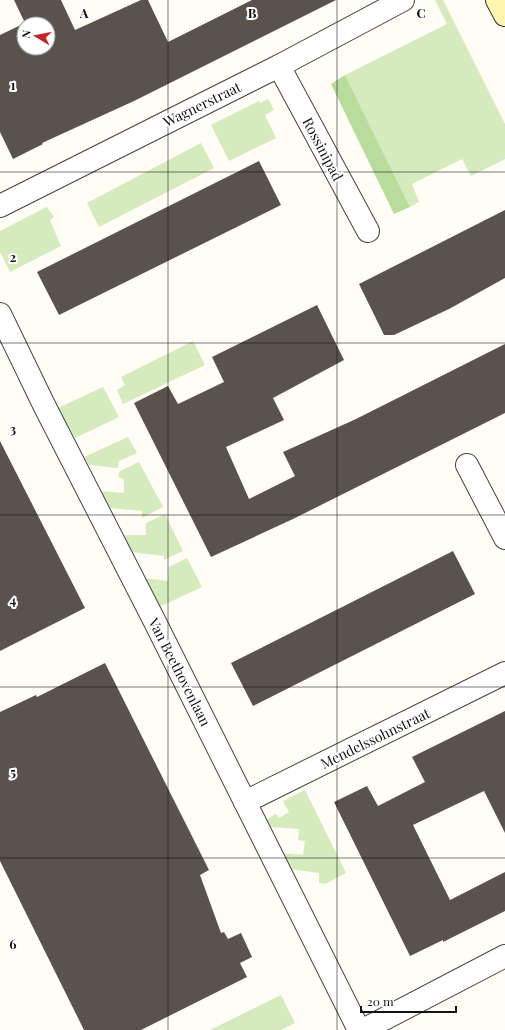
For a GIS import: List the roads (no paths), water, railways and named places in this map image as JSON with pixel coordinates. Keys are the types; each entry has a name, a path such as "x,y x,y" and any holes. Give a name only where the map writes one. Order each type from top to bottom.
{"street":[{"name":"Wagnerstraat","path":"0,206 279,66 403,0"},
{"path":"497,0 505,15"},
{"name":"Rossinipad","path":"279,66 368,231"},
{"name":"Van Beethovenlaan","path":"0,314 44,405 359,1030"},
{"path":"467,465 505,538"},
{"name":"Mendelssohnstraat","path":"245,802 505,673"},
{"path":"364,1030 505,956"}]}
